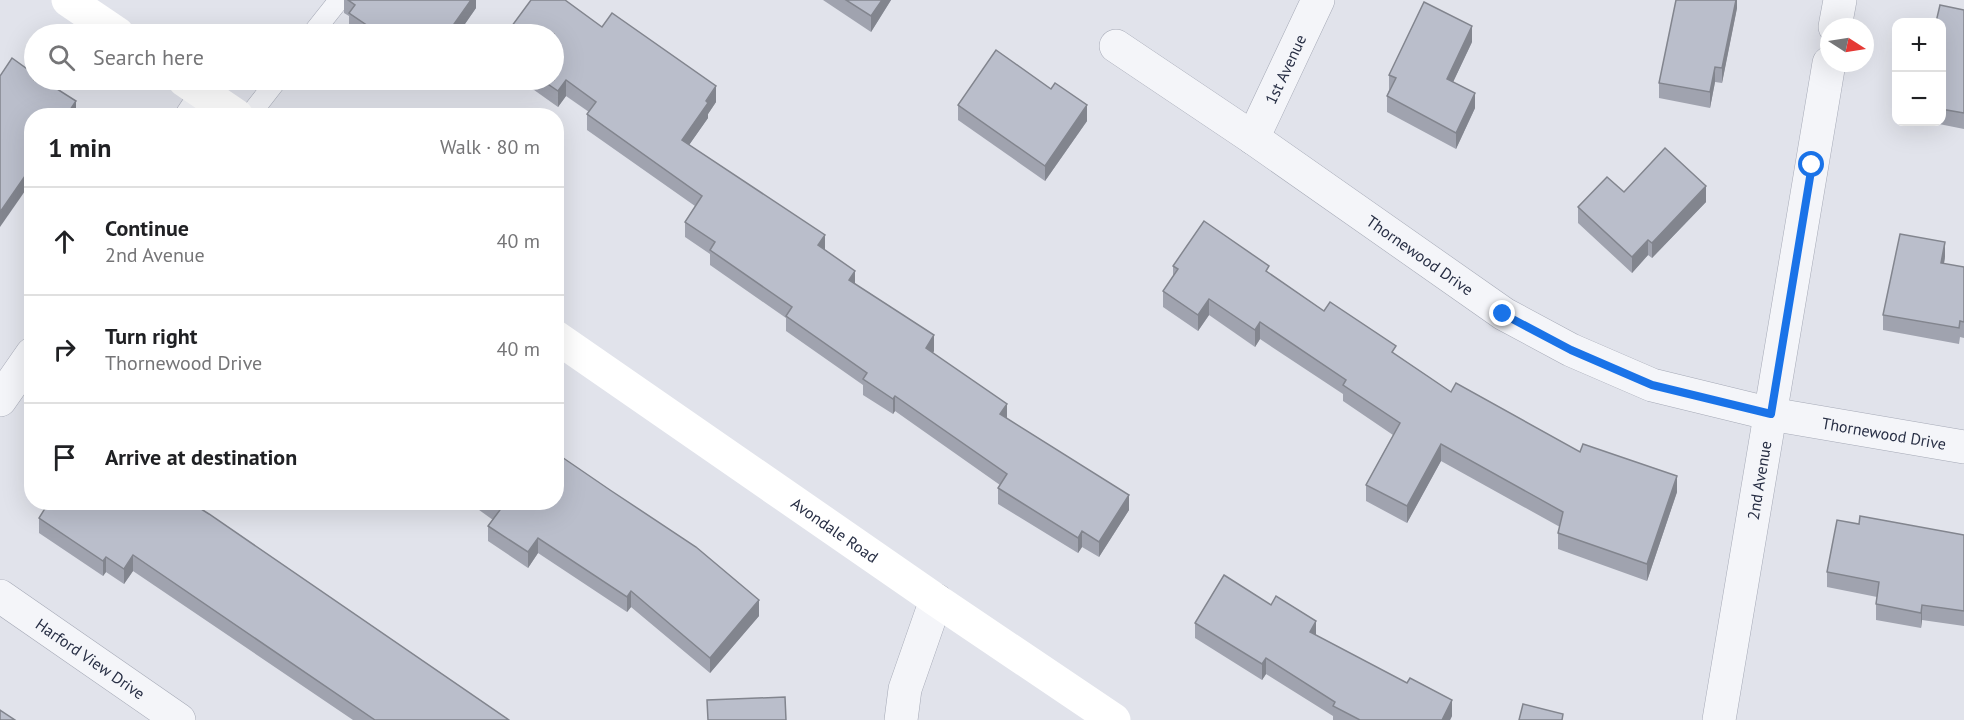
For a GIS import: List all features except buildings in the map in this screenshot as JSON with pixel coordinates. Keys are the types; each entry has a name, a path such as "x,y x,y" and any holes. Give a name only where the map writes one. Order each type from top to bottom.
{"street":[{"path":"68,0 103,24"},
{"name":"1st Avenue","path":"1252,138 1318,0"},
{"path":"1837,18 1840,0"},
{"name":"Thornewood Drive","path":"1116,46 1503,314 1571,350 1652,385 1771,414 1964,447"},
{"name":"2nd Avenue","path":"1719,720 1828,72"},
{"path":"194,96 220,108"},
{"name":"Avondale Road","path":"564,343 1114,720"},
{"path":"0,400 24,366"},
{"name":"Harford View Drive","path":"0,596 179,720"},
{"path":"901,720 905,690 936,600"}],"lane":[{"path":"320,24 339,0"},
{"path":"255,108 269,90"}],"route":[{"path":"1503,314 1571,350 1652,385 1771,414 1812,165"}]}
